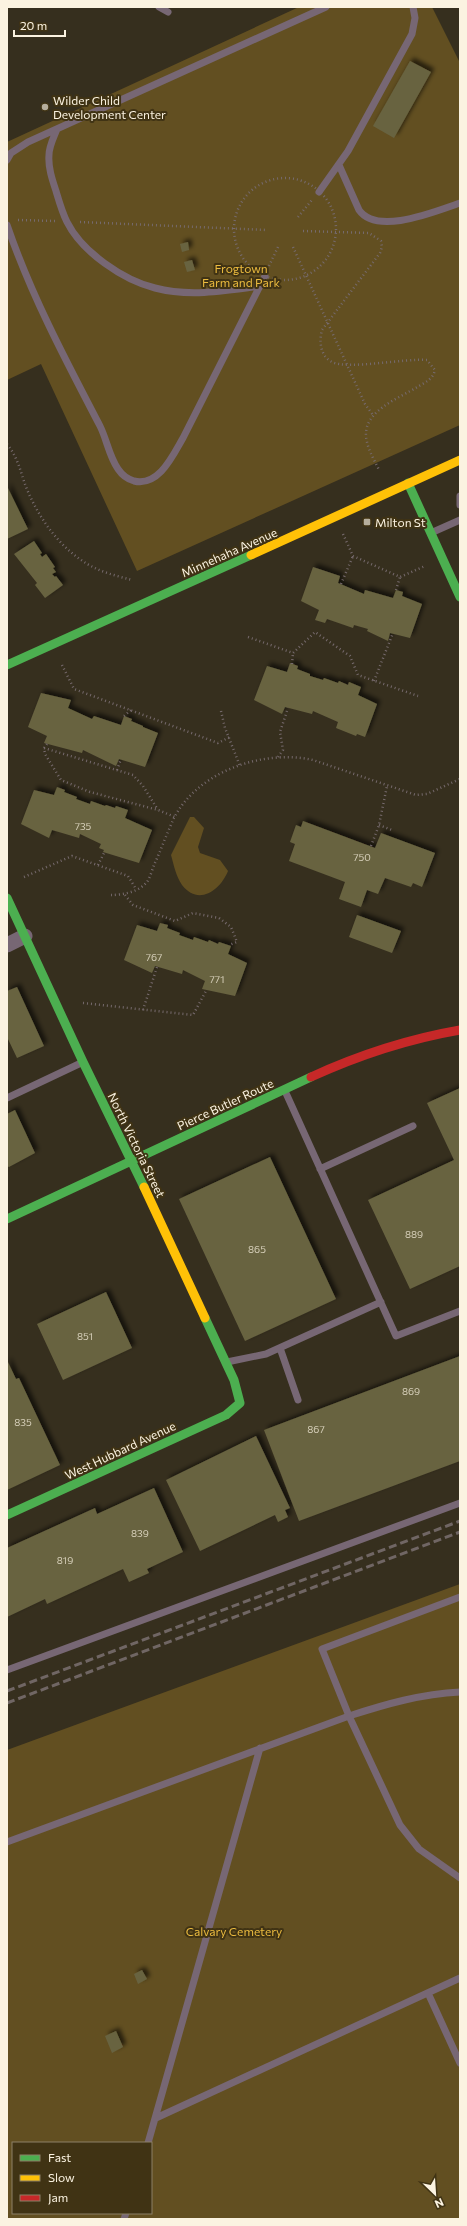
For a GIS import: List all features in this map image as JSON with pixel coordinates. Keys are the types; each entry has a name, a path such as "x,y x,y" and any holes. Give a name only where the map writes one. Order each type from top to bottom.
{"street":[{"name":"Minnehaha Avenue","path":"7,665 460,460"},
{"path":"408,483 460,597"},
{"name":"North Victoria Street","path":"7,898 83,1062 132,1160 225,1362 238,1392 240,1403"},
{"path":"7,945 25,936"},
{"name":"Pierce Butler Route","path":"7,1218 350,1059 384,1047 423,1036 460,1030"},
{"name":"West Hubbard Avenue","path":"7,1515 226,1415 240,1403"}],"lane":[{"path":"159,7 168,12"},
{"path":"7,160 11,153 28,142 326,7"},
{"path":"319,192 339,165 412,34 416,18 413,7"},
{"path":"57,129 49,155 50,168 66,222 82,242 102,261 128,278 154,288 184,293 224,291 260,286"},
{"path":"339,165 359,210 364,217 372,221 392,222 420,216 460,203"},
{"path":"7,225 19,257 56,340 101,429 117,468 126,478 136,482 149,480 158,475 168,464 183,438 265,276"},
{"path":"460,496 460,505"},
{"path":"431,533 460,520"},
{"path":"7,1098 83,1062"},
{"path":"284,1089 396,1336 460,1311"},
{"path":"320,1169 413,1126"},
{"path":"225,1362 266,1354 381,1302"},
{"path":"280,1348 298,1400"},
{"path":"7,1670 460,1503"},
{"path":"460,1597 322,1649 349,1716 400,1825 419,1848 460,1878"},
{"path":"7,1842 260,1748 387,1703 428,1694 460,1692"},
{"path":"148,2142 260,1748"},
{"path":"156,2118 460,1978"},
{"path":"428,1993 460,2063"}],"path":[{"path":"274,180 298,180 308,184 319,192 332,209 336,232 334,243 324,263 306,275 284,280 265,276 253,269 239,251 234,228 239,208 245,198 253,190 274,180"},
{"path":"298,217 319,192"},
{"path":"14,219 267,230"},
{"path":"304,231 374,234 381,241 382,247 327,322 320,337 320,346 324,354 332,362 346,364 421,359 427,360 431,363 435,370 429,381 373,415 369,419 366,436 379,470"},
{"path":"265,276 278,247"},
{"path":"293,247 365,404 373,415"},
{"path":"7,444 17,459 28,493 37,509 55,534 81,560 99,570 132,580"},
{"path":"336,517 353,556 400,576 442,558"},
{"path":"342,584 353,556"},
{"path":"396,590 400,576"},
{"path":"292,664 293,652 315,632 350,656 358,675 418,696"},
{"path":"374,681 392,634"},
{"path":"248,637 293,652"},
{"path":"62,666 74,689 218,743 230,737"},
{"path":"278,757 283,750 280,732 288,708"},
{"path":"124,716 131,710"},
{"path":"221,711 240,766"},
{"path":"44,748 47,744"},
{"path":"44,748 47,760 61,780 90,792 158,810 175,817"},
{"path":"44,748 133,775 143,786 158,810"},
{"path":"111,895 125,895 147,883 175,817 188,799 206,780 222,772 240,766 278,757 300,757 313,760 410,794 422,795 460,779"},
{"path":"117,770 121,760"},
{"path":"371,846 379,825 387,786"},
{"path":"379,825 392,830"},
{"path":"98,865 104,853"},
{"path":"24,877 72,856 128,876 136,889"},
{"path":"125,895 134,905 175,921 193,913 219,918 226,922 235,934 237,942 229,945"},
{"path":"143,1010 157,967"},
{"path":"83,1003 194,1015 206,991"}],"green space":[{"name":"Frogtown Farm and Park","path":"299,7 432,7 460,63 460,425 137,571 41,364 7,380 7,142"},
{"path":"190,817 194,817 204,828 198,847 200,853 220,860 228,871 220,885 214,890 201,895 188,891 182,885 171,855"},
{"name":"Calvary Cemetery","path":"460,1584 460,2219 7,2219 7,1750"}],"building":[{"path":"410,61 431,72 394,138 373,126"},
{"path":"188,242 189,250 182,252 180,244"},
{"path":"192,260 195,270 187,272 184,262"},
{"path":"7,486 28,529 7,539"},
{"path":"34,541 42,553 40,554 42,557 46,554 55,567 53,568 56,572 52,574 55,577 56,576 63,585 45,598 35,585 37,583 14,554"},
{"path":"313,567 340,576 338,583 364,594 365,590 393,598 396,590 403,592 402,596 422,604 410,638 390,633 388,641 367,631 368,629 354,625 353,628 327,619 325,623 315,620 319,610 301,601"},
{"path":"290,663 298,666 297,669 310,674 310,676 323,680 324,678 338,683 339,681 348,685 349,682 361,687 358,695 377,704 365,737 357,734 356,736 336,728 338,722 313,711 312,714 285,707 282,714 254,700 267,666 287,672"},
{"path":"41,693 71,700 68,708 92,719 94,716 121,725 124,716 132,719 131,721 143,727 158,733 145,767 119,759 116,766 83,750 82,753 44,743 47,736 28,727"},
{"path":"57,787 65,790 64,792 77,797 76,799 90,804 91,801 105,806 115,808 116,806 128,810 125,818 152,830 139,863 103,852 104,850 99,848 101,844 80,834 79,838 52,830 49,838 21,824 34,790 54,795"},
{"path":"303,821 375,848 381,833 435,853 422,887 413,883 411,887 385,878 378,894 367,890 361,907 339,899 345,882 289,861 295,844 290,842 296,825 301,827"},
{"path":"357,915 401,931 392,953 349,937"},
{"path":"160,923 168,925 167,928 180,933 179,935 193,940 194,937 208,942 209,940 218,944 219,942 231,946 228,954 247,963 235,996 202,989 205,981 183,970 182,974 155,966 152,973 124,960 137,925 157,931"},
{"path":"17,987 44,1046 17,1058 7,1037 7,991"},
{"path":"460,1088 460,1266 410,1289 368,1200 454,1160 427,1103"},
{"path":"15,1110 35,1153 9,1167 7,1166 7,1114"},
{"path":"270,1157 336,1299 245,1341 179,1199"},
{"path":"106,1292 132,1348 63,1380 37,1324"},
{"path":"460,1356 460,1461 299,1521 264,1430"},
{"path":"7,1360 16,1379 19,1378 60,1465 7,1490"},
{"path":"256,1436 290,1508 285,1510 288,1517 278,1522 275,1515 200,1551 166,1480"},
{"path":"154,1488 183,1552 147,1569 149,1573 129,1582 123,1569 47,1604 45,1599 7,1617 7,1548 95,1508 97,1514"},
{"path":"142,1970 147,1979 138,1984 134,1974"},
{"path":"116,2031 123,2047 112,2053 105,2036"}],"railway":[{"path":"7,1691 460,1521"},
{"path":"7,1703 460,1532"}],"traffic: fast":[{"path":"408,483 460,597"},
{"path":"7,665 251,555"},
{"path":"7,898 83,1062 144,1187"},
{"path":"7,1219 311,1077"},
{"path":"7,1515 226,1415 240,1403 234,1380 205,1318"}],"traffic: slow":[{"path":"251,555 460,460"},
{"path":"144,1187 205,1318"}],"traffic: jam":[{"path":"311,1077 347,1062 403,1043 460,1030"}],"place":[{"name":"Wilder Child Development Center","path":"45,107"},
{"name":"Milton St","path":"367,522"}]}
